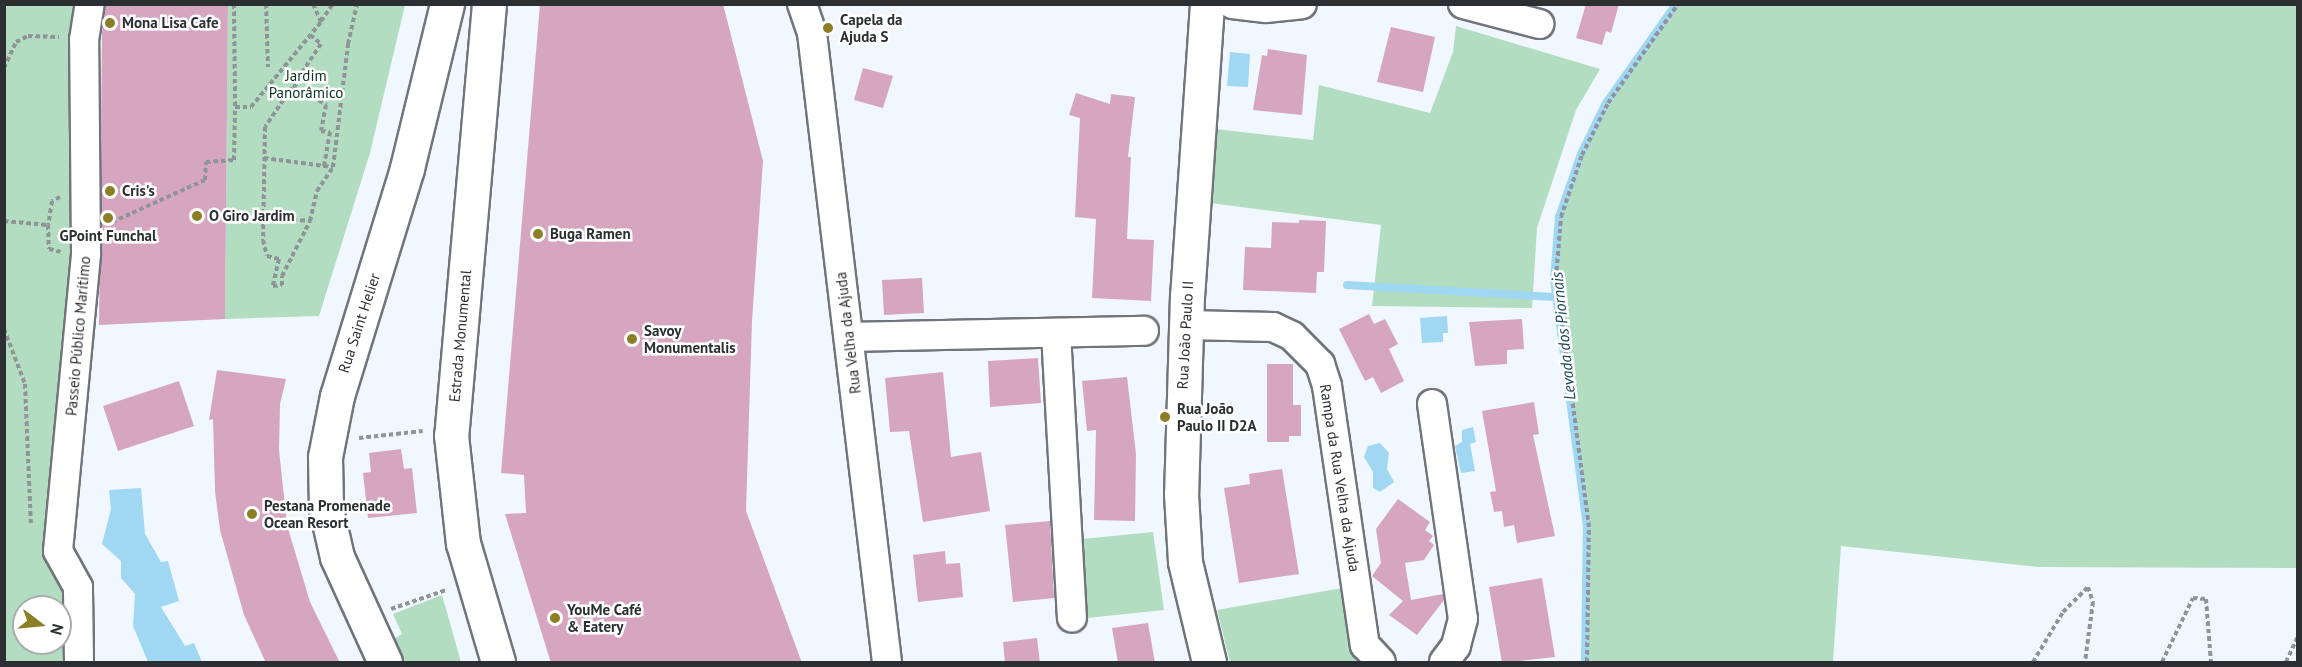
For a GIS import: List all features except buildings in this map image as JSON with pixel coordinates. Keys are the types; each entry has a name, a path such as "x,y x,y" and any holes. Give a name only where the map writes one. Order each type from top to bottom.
{"street":[{"name":"Passeio Público Marítimo","path":"79,663 78,587 58,551 86,253 84,40 90,4"},
{"name":"Rua Saint Helier","path":"383,641 336,557 326,509 325,457 337,396 407,168 447,4"},
{"name":"Estrada Monumental","path":"489,4 451,435 463,543 498,663"},
{"name":"Rua Velha da Ajuda","path":"802,4 812,33 887,663"},
{"name":"Rua João Paulo II","path":"1207,4 1186,325 1181,482 1185,562 1209,663"},
{"path":"1232,4 1266,8 1302,4"},
{"path":"1463,4 1539,24"},
{"name":"Rampa da Rua Velha da Ajuda","path":"1186,325 1273,327 1292,336 1320,364 1327,386 1365,645 1381,663"},
{"path":"849,337 1144,331"},
{"path":"1056,333 1072,618"},
{"path":"1432,404 1463,619 1456,646 1444,663"}],"path":[{"path":"100,227 205,180 206,162 234,160 234,4"},
{"path":"266,4 268,67"},
{"path":"313,4 321,22"},
{"path":"235,107 251,107 321,22 333,4"},
{"path":"310,35 321,44 265,127 263,217 265,249 267,256 279,259 273,286 282,285 288,262 310,221 317,191 333,167 348,44 357,4"},
{"path":"1587,663 1589,527 1556,278 1561,217 1582,155 1608,103 1678,4"},
{"path":"4,68 16,42 28,36 84,40"},
{"path":"293,85 326,105 321,131 330,132 324,166"},
{"path":"264,158 333,167"},
{"path":"64,253 49,249 48,225 52,201 65,195"},
{"path":"263,217 310,221"},
{"path":"4,221 48,225"},
{"path":"4,329 25,384 33,535"},
{"path":"355,438 412,432"},
{"path":"383,641 387,610 457,586"},
{"path":"2033,663 2062,612 2088,587 2093,602 2085,663"},
{"path":"2162,663 2193,598 2206,599 2211,663"},
{"path":"2286,663 2298,636"}],"green space":[{"path":"4,5 80,5 82,437 71,595 12,595 12,655 69,655 69,662 5,662"},
{"name":"Jardim Panorâmico","path":"228,5 405,5 370,153 319,316 225,319"},
{"path":"1678,5 2297,5 2297,568 2038,567 1841,546 1833,662 1587,662 1589,527 1556,278 1561,217 1582,155 1608,103"},
{"path":"1456,26 1600,69 1576,110 1537,228 1532,308 1372,306 1381,225 1210,203 1215,129 1313,140 1319,85 1430,113 1453,52"},
{"path":"1153,532 1164,610 1087,618 1082,539"},
{"path":"1342,588 1349,637 1365,662 1230,662 1217,610"},
{"path":"442,595 461,662 402,662 392,640 402,634 393,614"}],"water":[{"path":"1230,52 1250,54 1248,87 1227,86"},
{"path":"1447,316 1448,333 1443,333 1443,342 1422,343 1420,318"},
{"path":"1473,427 1476,442 1470,444 1475,471 1461,473 1455,446 1462,442 1462,430"},
{"path":"1380,443 1389,453 1387,469 1394,482 1380,492 1373,488 1373,472 1364,457 1368,446"},
{"path":"141,488 145,534 161,562 168,561 179,601 161,607 185,646 194,643 202,662 148,662 133,626 135,594 121,578 121,561 102,544 111,509 109,490"}],"waterway":[{"name":"Levada dos Piornais","path":"1585,662 1587,527 1554,279 1559,217 1581,154 1606,103 1676,4"},
{"path":"1347,285 1558,297"}],"place":[{"name":"Mona Lisa Cafe","path":"110,23"},
{"name":"Capela da Ajuda S","path":"828,28"},
{"name":"Cris's","path":"110,191"},
{"name":"O Giro Jardim","path":"197,216"},
{"name":"GPoint Funchal","path":"108,218"},
{"name":"Buga Ramen","path":"538,234"},
{"name":"Savoy Monumentalis","path":"632,339"},
{"name":"Rua João Paulo II D2A","path":"1165,417"},
{"name":"Pestana Promenade Ocean Resort","path":"252,514"},
{"name":"YouMe Café & Eatery","path":"555,618"}]}
